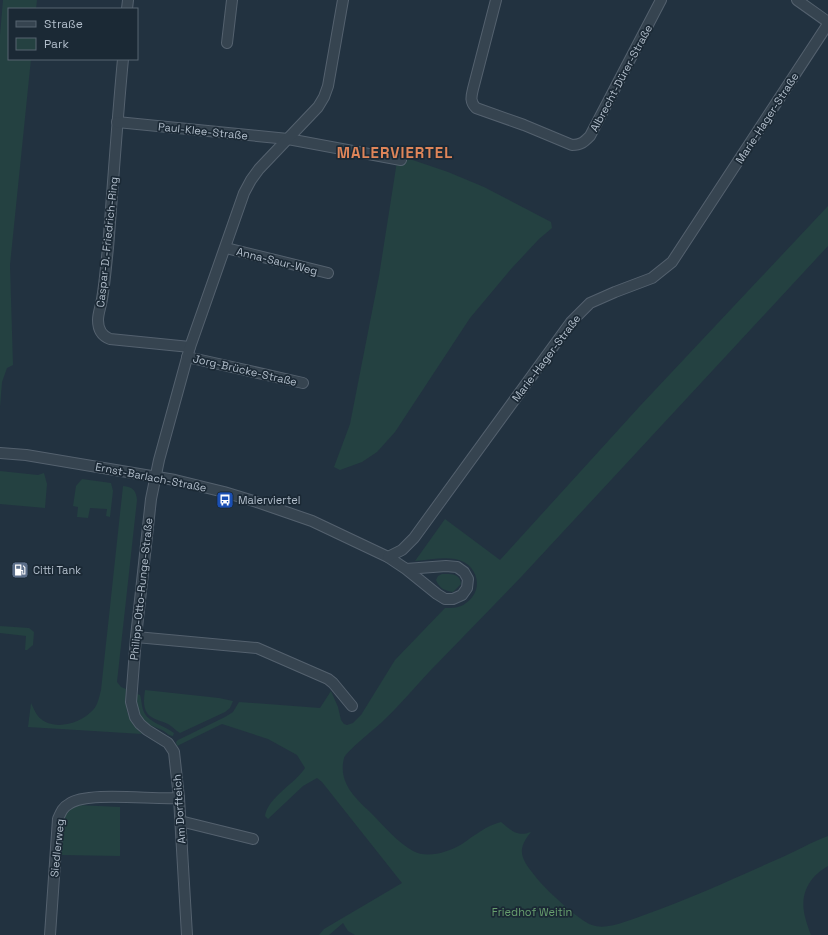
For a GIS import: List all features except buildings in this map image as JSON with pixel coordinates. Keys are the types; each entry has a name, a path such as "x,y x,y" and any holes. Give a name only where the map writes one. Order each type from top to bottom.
{"street":[{"path":"227,43 232,0"},
{"path":"156,476 189,352 244,193 259,169 318,107 324,97 328,86 344,0"},
{"name":"Albrecht-Dürer-Straße","path":"496,0 473,89 471,99 472,104 476,108 524,125 572,145 579,145 590,136 661,0"},
{"path":"797,0 828,23"},
{"name":"Marie-Hager-Straße","path":"388,556 402,550 414,538 570,322 590,303 652,278 672,262 828,23"},
{"name":"Caspar-D.-Friedrich-Ring","path":"123,60 106,271 98,320 99,330 103,336 110,339 189,352"},
{"name":"Paul-Klee-Straße","path":"117,122 288,139"},
{"path":"288,139 401,160"},
{"name":"Anna-Saur-Weg","path":"226,248 328,274"},
{"name":"Jorg-Brücke-Straße","path":"189,352 303,383"},
{"name":"Ernst-Barlach-Straße","path":"0,453 26,455 156,476 224,492 312,521 388,556 445,599 454,599 462,595 467,588 468,579 464,572 457,567 446,566 406,569"},
{"name":"Philipp-Otto-Runge-Straße","path":"131,702 136,637 151,499 156,476"},
{"path":"136,637 257,648 328,679 352,706"},
{"name":"Am Dorfteich","path":"131,702 135,716 140,724 172,747 174,752 179,798 187,935"},
{"name":"Siedlerweg","path":"50,935 58,818 63,808 70,803 81,799 111,797 165,799 179,798"},
{"path":"180,821 253,839"}],"green space":[{"path":"3,0 37,0 36,8 8,8 8,60 31,60 10,265 13,365 7,368 2,382 0,407 0,35"},
{"path":"398,155 448,172 484,187 551,222 552,228 539,239 511,269 470,318 395,432 377,452 362,462 340,470 334,467 350,424 379,276"},
{"name":"Friedhof Weitin","path":"828,206 828,246 522,576 387,717 346,755 344,758 343,767 345,782 358,801 396,838 413,851 425,854 438,854 451,850 485,828 501,822 518,833 522,834 531,832 526,838 522,849 522,854 530,870 562,904 571,911 592,925 605,927 620,924 730,881 828,836 828,866 813,878 805,892 803,906 811,935 355,935 348,931 343,923 329,935 319,935 324,929 402,883 322,782 317,778 303,786 268,819 265,816 271,803 301,774 305,768 297,755 268,739 222,724 177,746 176,742 233,712 239,702 320,708 331,691 338,707 341,720 347,725 353,723 361,715 395,660 445,608 464,605 472,598 476,591 477,584 474,571 463,562 446,558 415,561 445,519 500,560 640,406"},
{"path":"0,471 38,475 44,473 47,484 45,508 0,504"},
{"path":"82,479 111,483 113,491 110,517 106,516 107,509 90,508 88,518 77,517 78,507 73,506 76,486"},
{"path":"123,486 129,487 133,490 136,494 137,500 117,682 121,687 126,689 128,714 133,724 142,734 28,727 31,703 36,714 41,719 47,723 61,725 82,719 95,708 97,703 101,690"},
{"path":"442,574 452,574 457,576 461,584 453,592 445,590 436,580 438,576"},
{"path":"0,626 29,628 34,632 33,645 25,650 26,636 0,633"},
{"path":"145,690 219,698 233,701 230,708 225,712 180,733 170,725 154,719 147,713 144,704"},
{"path":"137,694 140,695 143,709 147,717 174,733 173,736 150,725 142,719 138,712 136,703"},
{"path":"77,805 120,807 120,856 61,855 64,817 67,811"}],"place":[{"name":"Malerviertel","path":"225,500"},
{"name":"Citti Tank","path":"20,570"}],"district":[{"name":"MALERVIERTEL","path":"395,153"}]}
